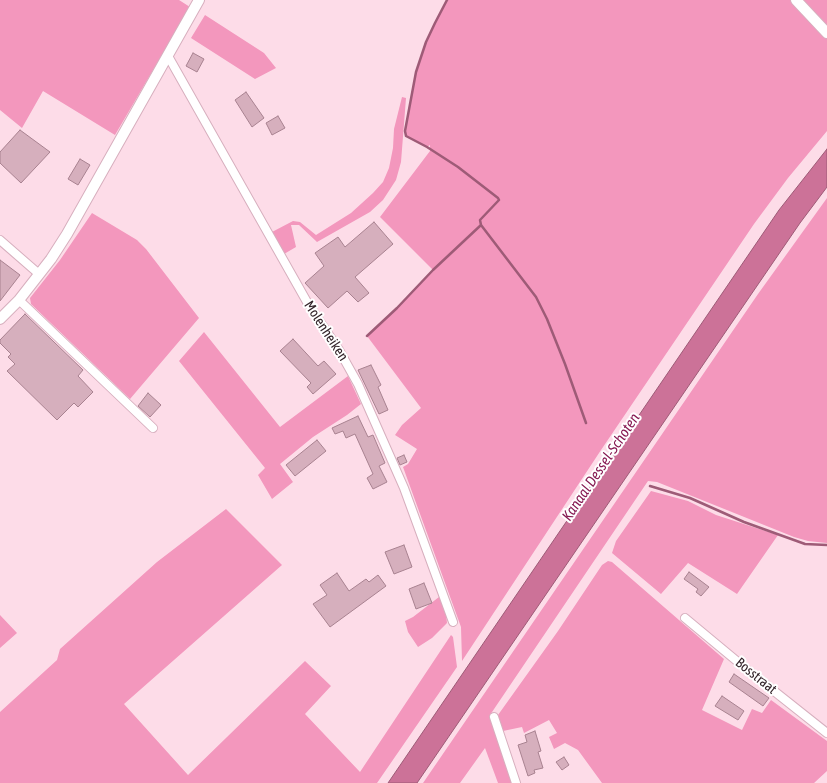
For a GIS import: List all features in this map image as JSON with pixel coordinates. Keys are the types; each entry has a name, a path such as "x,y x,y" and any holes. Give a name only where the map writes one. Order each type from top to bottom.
{"street":[{"path":"0,319 20,300 67,234 199,0"},
{"path":"796,0 827,32"},
{"name":"Molenheiken","path":"168,56 307,302 339,350 358,384 404,488 453,622"},
{"path":"0,240 39,274"},
{"path":"20,300 153,428"},
{"name":"Bosstraat","path":"685,618 827,732"},
{"path":"494,717 516,783"}],"shaded area":[{"path":"0,0 179,0 190,7 115,135 43,91 22,128 0,110"},
{"path":"447,0 827,0 827,131 788,178 754,224 601,450 462,661 461,627 403,467 408,464 417,449 395,435 402,425 421,408 367,336 433,270 380,217 430,151 430,145 427,147 406,136 405,131 416,72 426,42"},
{"path":"205,15 264,53 276,68 255,79 191,38"},
{"path":"402,97 406,98 401,162 396,180 383,200 370,212 317,242 299,225 291,225 296,247 284,254 272,232 293,221 300,222 316,235 351,213 383,182 389,168 394,129"},
{"path":"827,149 827,187 800,223 417,783 388,783 779,210"},
{"path":"827,198 827,543 794,537 657,482 648,481 490,715 513,783 498,783 485,748 460,783 423,783 758,294"},
{"path":"92,213 137,240 199,318 130,399 31,304 30,298 60,260"},
{"path":"204,332 280,427 348,376 361,404 313,437 280,464 293,482 272,499 258,475 265,468 179,361"},
{"path":"651,491 688,501 716,515 778,535 737,594 688,563 661,594 612,553 616,541"},
{"path":"226,509 282,565 124,704 188,775 305,661 331,686 305,714 360,772 451,635 453,637 457,667 377,783 0,783 0,712 57,660 60,649 157,562"},
{"path":"608,561 612,562 724,659 702,710 742,730 752,709 762,713 771,700 827,741 827,771 814,783 602,783 578,750 565,743 554,749 549,737 557,733 549,720 524,733 522,727 503,731 498,715 602,565"},
{"path":"439,597 446,614 447,623 432,638 418,647 408,632 405,621"},
{"path":"0,615 17,633 0,648"}],"building":[{"path":"193,53 204,59 197,72 186,66"},
{"path":"246,92 264,118 252,127 235,100"},
{"path":"278,116 285,128 272,135 266,123"},
{"path":"20,130 50,152 21,183 0,163 0,152"},
{"path":"80,159 90,165 78,185 68,179"},
{"path":"374,222 393,244 355,277 369,293 358,302 347,291 328,308 305,283 324,266 315,253 338,237 345,247"},
{"path":"0,260 20,275 0,301"},
{"path":"25,314 83,370 78,376 93,392 78,407 74,403 57,420 7,371 15,364 8,357 11,354 0,343 0,340"},
{"path":"293,339 318,366 324,361 336,374 313,394 307,387 311,383 280,351"},
{"path":"371,365 381,385 378,387 388,410 379,414 358,370"},
{"path":"148,393 161,405 150,417 138,406"},
{"path":"358,416 368,437 373,435 385,463 379,466 387,482 373,489 367,478 373,474 355,434 346,438 343,431 335,434 332,428"},
{"path":"317,440 326,451 295,476 286,465"},
{"path":"404,455 407,462 400,465 397,458"},
{"path":"404,545 412,567 394,574 385,552"},
{"path":"689,572 709,587 701,596 696,592 698,589 684,579"},
{"path":"337,573 349,591 366,579 369,582 378,575 386,586 330,627 313,604 327,595 320,585"},
{"path":"424,583 432,603 416,609 409,589"},
{"path":"734,674 769,698 763,706 729,682"},
{"path":"722,696 744,711 738,720 715,706"},
{"path":"535,731 541,751 538,752 543,768 534,770 535,773 528,776 518,745 527,742 525,735"},
{"path":"564,757 569,765 562,770 556,762"}],"waterway":[{"path":"447,0 426,42 416,72 405,131 406,136 458,167 498,198 499,200 480,220 481,225 536,297 565,364 586,423"},
{"path":"367,336 481,225"},
{"path":"650,486 690,498 744,522 805,544 827,545"}],"water label":[{"name":"Kanaal Dessel-Schoten","path":"601,467"}]}
